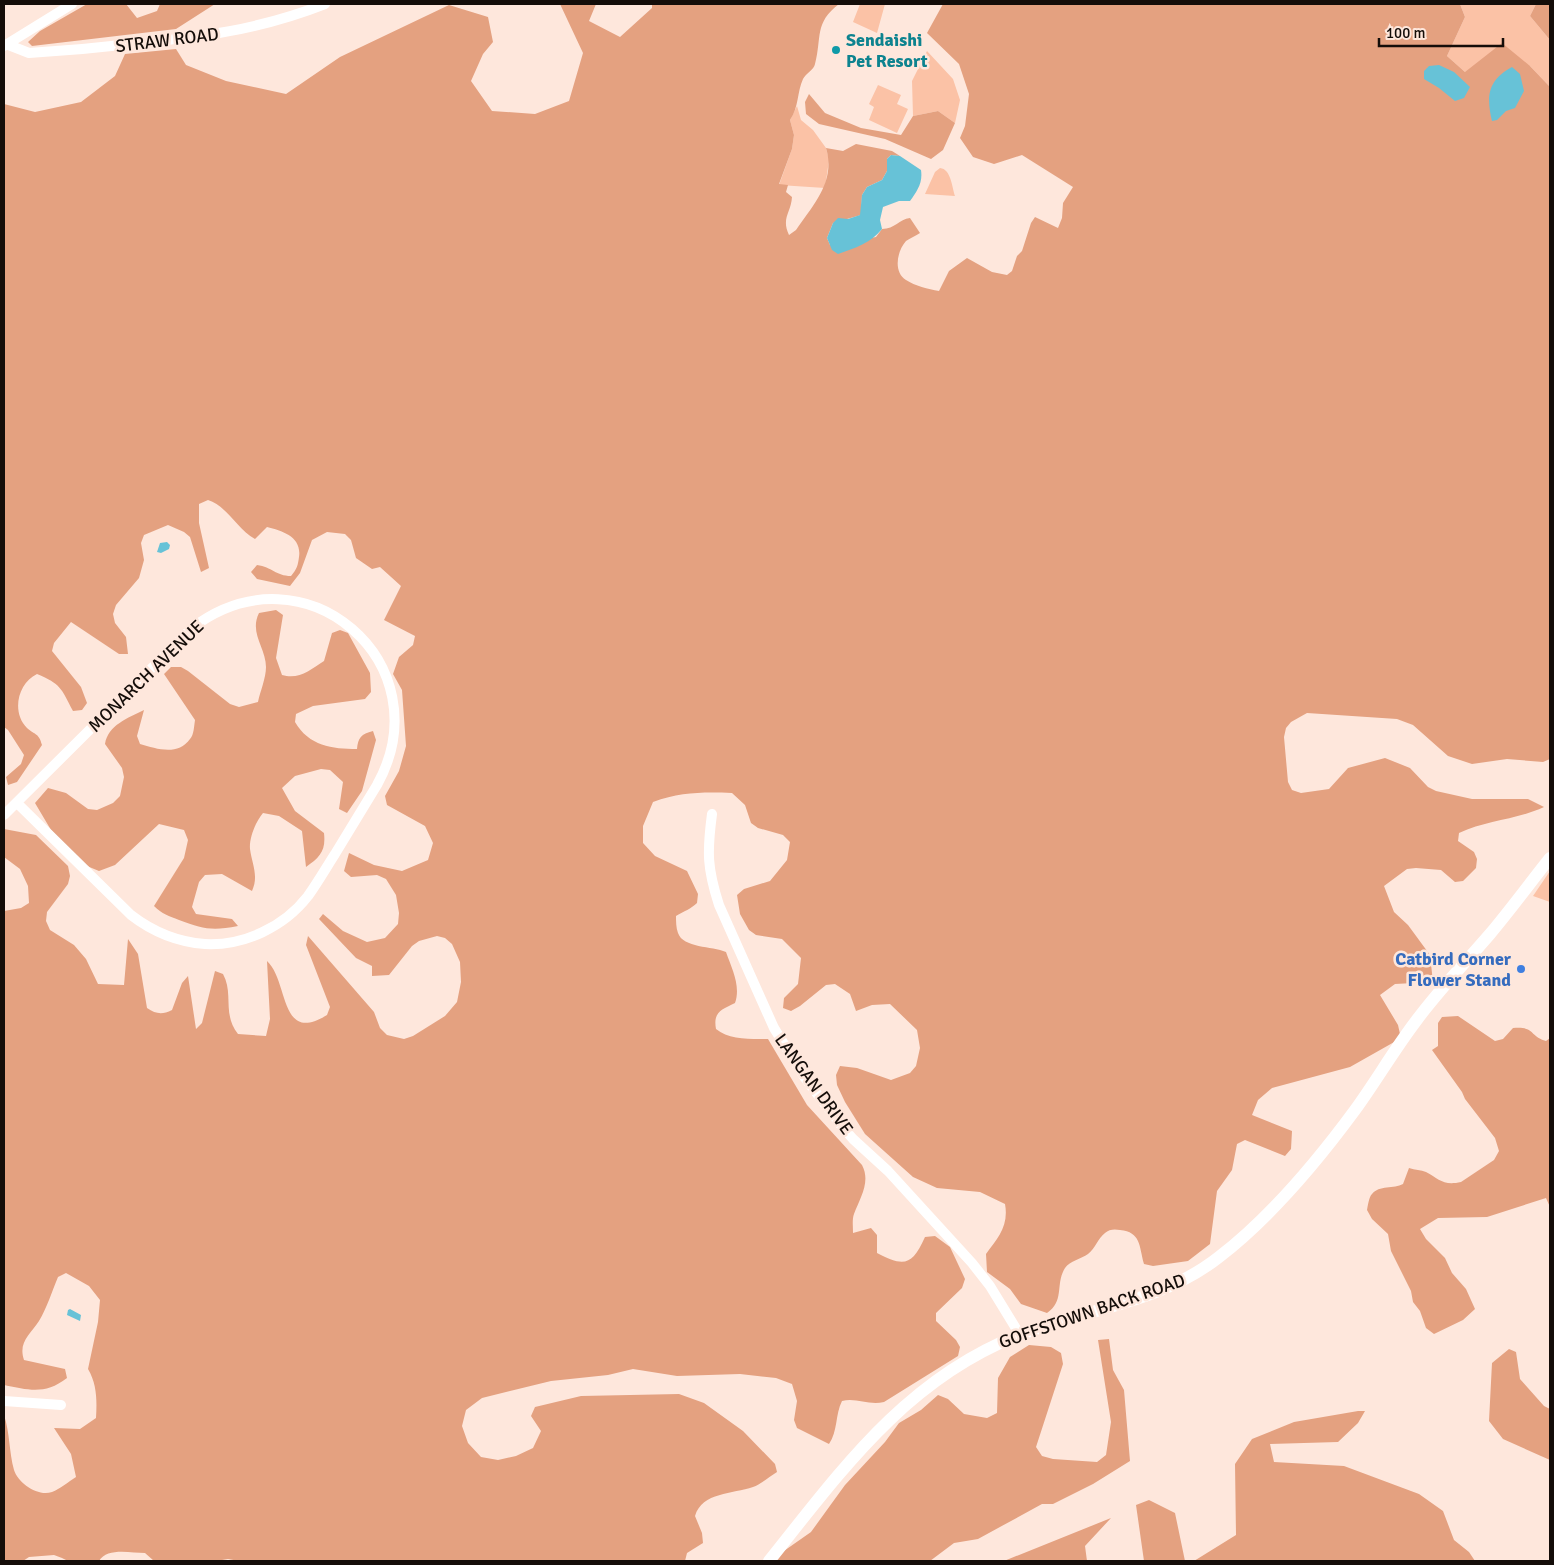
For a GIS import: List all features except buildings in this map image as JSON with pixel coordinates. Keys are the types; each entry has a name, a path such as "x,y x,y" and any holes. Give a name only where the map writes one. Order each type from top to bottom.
{"main road":[{"name":"GOFFSTOWN BACK ROAD","path":"769,1561 830,1484 874,1434 932,1383 956,1366 989,1348 1020,1335 1174,1286 1193,1276 1234,1245 1281,1199 1334,1139 1417,1020 1550,858"}],"street":[{"path":"5,45 72,4"},
{"name":"STRAW ROAD","path":"5,45 29,53 202,37 260,25 325,4"},
{"name":"MONARCH AVENUE","path":"4,816 192,628 218,612 236,604 256,600 277,599 297,601 326,612 351,628 365,643 377,659 389,687 393,707 393,737 389,757 379,781 308,896 286,918 268,930 249,938 229,943 198,943 167,936 148,928 131,915 18,803"},
{"name":"LANGAN DRIVE","path":"712,814 708,857 713,887 719,905 774,1028 805,1078 840,1124 888,1171 953,1241 990,1286 1020,1335"},
{"path":"4,1401 62,1405"}],"shaded area":[{"path":"87,4 126,4 137,18 157,11 160,4 215,4 176,29 32,46 28,42 40,31"},
{"path":"560,4 596,4 589,21 620,37 652,8 652,4 839,4 831,11 822,24 814,66 803,79 795,110 790,120 794,135 792,149 779,184 788,185 786,192 792,197 786,220 789,235 796,230 822,192 828,171 826,148 843,151 856,144 892,151 900,156 891,155 887,159 887,171 882,180 867,187 862,195 861,215 833,223 827,238 830,245 876,237 882,229 910,218 920,233 906,241 900,250 899,272 906,280 913,284 939,291 949,271 967,258 992,272 1007,275 1012,271 1017,256 1022,251 1031,223 1035,217 1058,228 1062,218 1063,203 1073,187 1022,155 994,164 973,157 960,138 965,126 969,94 959,64 927,33 943,4 1460,4 1465,17 1447,56 1465,72 1502,43 1530,66 1550,87 1550,759 1543,762 1507,759 1472,764 1448,756 1413,725 1397,719 1307,713 1291,722 1286,728 1284,737 1288,782 1292,790 1301,793 1329,789 1348,768 1385,758 1410,768 1428,787 1436,791 1472,799 1528,799 1544,807 1523,815 1480,825 1459,833 1458,841 1474,852 1477,859 1476,868 1463,881 1455,882 1441,870 1416,868 1407,869 1384,886 1394,912 1408,925 1430,955 1433,982 1395,984 1380,995 1398,1025 1400,1034 1396,1041 1350,1067 1272,1088 1258,1100 1252,1115 1292,1131 1291,1149 1285,1156 1245,1140 1237,1144 1232,1170 1217,1191 1210,1244 1188,1261 1153,1266 1144,1264 1136,1237 1127,1231 1108,1231 1088,1254 1065,1268 1060,1280 1056,1303 1047,1313 1021,1304 1010,1289 987,1272 986,1254 1002,1231 1006,1212 1005,1204 980,1192 937,1188 913,1177 865,1134 837,1085 836,1075 840,1066 857,1068 891,1080 910,1073 916,1066 920,1048 917,1030 890,1004 872,1005 856,1011 850,994 835,984 826,985 791,1011 783,1008 784,998 798,984 801,958 782,939 756,935 749,930 740,914 737,895 744,889 770,881 787,860 790,842 783,835 758,828 751,823 745,805 732,793 692,793 653,802 643,826 643,843 655,856 687,871 698,894 697,903 676,916 678,933 681,938 692,944 726,952 735,978 737,997 735,1003 719,1012 715,1023 716,1029 733,1037 768,1039 807,1105 862,1165 865,1184 853,1216 853,1233 871,1228 877,1235 877,1253 886,1258 901,1262 916,1254 925,1237 935,1236 950,1247 965,1279 962,1288 936,1313 936,1321 956,1340 960,1347 958,1356 884,1402 842,1401 834,1434 829,1444 797,1428 794,1420 797,1401 792,1384 776,1378 740,1374 677,1376 633,1369 608,1375 551,1381 482,1398 466,1410 462,1426 468,1443 481,1457 498,1460 516,1456 533,1448 541,1431 531,1416 535,1407 581,1396 679,1394 704,1403 743,1431 775,1464 777,1472 753,1487 719,1495 704,1502 695,1516 702,1533 703,1543 687,1553 685,1561 239,1561 228,1559 216,1561 154,1561 145,1553 113,1552 99,1561 68,1561 54,1555 29,1557 23,1561 4,1561 4,1415 14,1470 24,1484 35,1491 47,1493 58,1489 76,1477 71,1454 54,1428 80,1429 96,1418 95,1387 88,1369 98,1322 100,1300 89,1286 66,1273 58,1277 42,1316 24,1343 23,1354 24,1360 65,1369 67,1378 51,1387 37,1390 4,1385 4,911 21,908 29,903 28,886 20,869 4,857 4,829 36,835 68,866 70,876 68,884 47,912 46,921 50,930 74,945 86,959 98,984 124,985 128,939 138,954 147,1008 159,1013 172,1010 182,983 188,976 196,1029 202,1023 215,971 223,974 226,982 230,1019 238,1034 266,1036 270,1019 267,961 274,970 287,1007 293,1016 300,1022 312,1022 327,1015 330,1007 306,945 308,936 374,1012 380,1028 387,1035 404,1039 413,1036 445,1016 457,1002 461,982 460,962 452,944 445,938 437,936 419,941 412,946 389,975 372,976 372,966 356,958 319,919 323,914 343,931 367,942 385,938 398,924 399,913 396,895 386,879 377,875 351,877 344,871 349,853 374,865 402,871 428,860 433,843 425,826 387,805 385,796 399,771 406,746 402,690 393,674 399,657 413,645 415,636 384,620 401,586 380,567 372,569 356,558 351,540 345,534 327,532 312,540 300,573 290,586 257,579 251,572 257,565 281,575 291,576 297,567 299,557 298,544 285,533 267,527 255,539 243,530 221,507 208,500 199,504 199,523 209,568 201,572 190,537 184,532 168,525 144,535 141,543 144,560 139,578 116,605 113,614 115,623 126,637 128,654 119,654 71,622 54,643 52,651 81,687 87,703 82,710 73,711 63,692 56,684 37,674 30,678 21,691 18,706 19,714 27,728 38,736 42,745 17,782 8,785 6,777 21,764 24,755 8,730 4,727 4,104 35,112 81,102 115,76 125,54 176,49 186,65 226,81 286,94 340,57 449,5 488,17 493,42 483,54 471,81 492,111 535,114 569,101 583,53"},
{"path":"860,4 885,4 877,33 853,22"},
{"path":"1460,4 1536,4 1530,16 1550,40 1550,87 1530,66 1465,72 1447,56 1465,17"},
{"path":"1536,4 1550,4 1550,40 1530,16"},
{"path":"927,51 953,79 960,100 955,123 938,111 913,116 912,81"},
{"path":"878,85 901,95 897,104 908,109 897,133 869,120 874,107 869,104"},
{"path":"809,94 825,113 861,128 901,135 913,116 938,111 955,123 943,150 931,159 885,139 819,124 806,114 805,102"},
{"path":"797,106 801,120 813,130 826,148 829,160 825,188 779,185 792,149 794,135 790,120"},
{"path":"940,168 944,169 949,175 955,196 925,194 935,172"},
{"path":"276,610 283,615 276,658 282,675 299,675 324,661 332,633 340,630 348,633 370,673 371,692 365,699 313,706 296,714 295,722 301,730 314,741 330,747 357,749 361,737 373,731 376,740 362,791 347,813 339,809 343,782 330,770 321,769 295,776 282,788 295,811 324,833 323,849 318,857 306,867 302,831 279,816 263,813 256,825 251,840 250,849 255,875 252,891 222,874 205,875 199,882 192,907 196,914 232,919 238,926 214,929 201,927 169,916 154,906 184,858 188,840 184,830 159,824 115,865 99,871 82,864 51,830 35,803 48,788 66,793 88,809 97,810 113,803 120,796 124,777 122,768 105,744 107,737 114,727 125,719 144,710 137,736 140,744 167,750 180,748 190,739 194,730 195,720 164,674 171,667 181,667 188,671 230,704 239,707 258,702 266,667 264,653 257,634 256,620 259,613"},
{"path":"1550,871 1550,902 1533,896"},
{"path":"1458,1016 1495,1041 1503,1039 1513,1028 1525,1028 1546,1041 1550,1038 1550,1207 1546,1198 1487,1217 1438,1218 1420,1229 1426,1239 1445,1258 1452,1273 1466,1289 1475,1309 1463,1320 1434,1334 1426,1328 1420,1311 1413,1302 1411,1291 1391,1251 1388,1234 1372,1219 1367,1210 1369,1199 1375,1191 1403,1184 1409,1168 1426,1172 1445,1182 1461,1182 1494,1160 1499,1151 1495,1138 1465,1099 1432,1050 1438,1046 1438,1023 1442,1017"},
{"path":"1109,1339 1113,1370 1124,1390 1130,1461 1093,1484 1053,1504 1042,1504 978,1539 954,1543 930,1561 775,1561 781,1553 811,1532 845,1485 885,1442 899,1423 921,1410 938,1395 948,1399 964,1414 987,1418 997,1413 998,1378 1010,1357 1029,1345 1051,1347 1061,1353 1063,1364 1036,1447 1042,1456 1053,1459 1097,1462 1106,1455 1111,1422 1098,1340"},
{"path":"1509,1349 1516,1352 1520,1379 1544,1406 1550,1409 1550,1460 1503,1439 1489,1421 1492,1363"},
{"path":"1365,1411 1358,1423 1338,1442 1270,1444 1274,1462 1344,1466 1419,1494 1443,1511 1454,1540 1469,1552 1475,1561 1194,1561 1236,1535 1235,1464 1252,1439 1294,1422"},
{"path":"1149,1500 1175,1513 1185,1561 1144,1561 1136,1505"},
{"path":"1111,1518 1085,1546 1087,1561 1004,1561"}],"water":[{"path":"1439,65 1454,72 1470,87 1464,98 1455,101 1424,79 1424,71 1429,66"},
{"path":"1512,67 1520,74 1524,91 1515,108 1506,111 1497,120 1492,121 1489,104 1491,90 1498,77"},
{"path":"891,155 900,156 921,170 921,179 917,190 910,201 899,201 883,207 880,220 882,229 878,234 862,245 838,254 832,250 827,238 833,223 838,218 848,219 860,215 862,195 867,187 882,180 887,171 887,159"},
{"path":"167,542 170,545 169,549 161,553 157,552 160,543"},
{"path":"70,1309 81,1315 80,1321 67,1315"}],"place":[{"name":"Sendaishi Pet Resort","path":"836,50"},
{"name":"Catbird Corner Flower Stand","path":"1521,969"}]}
